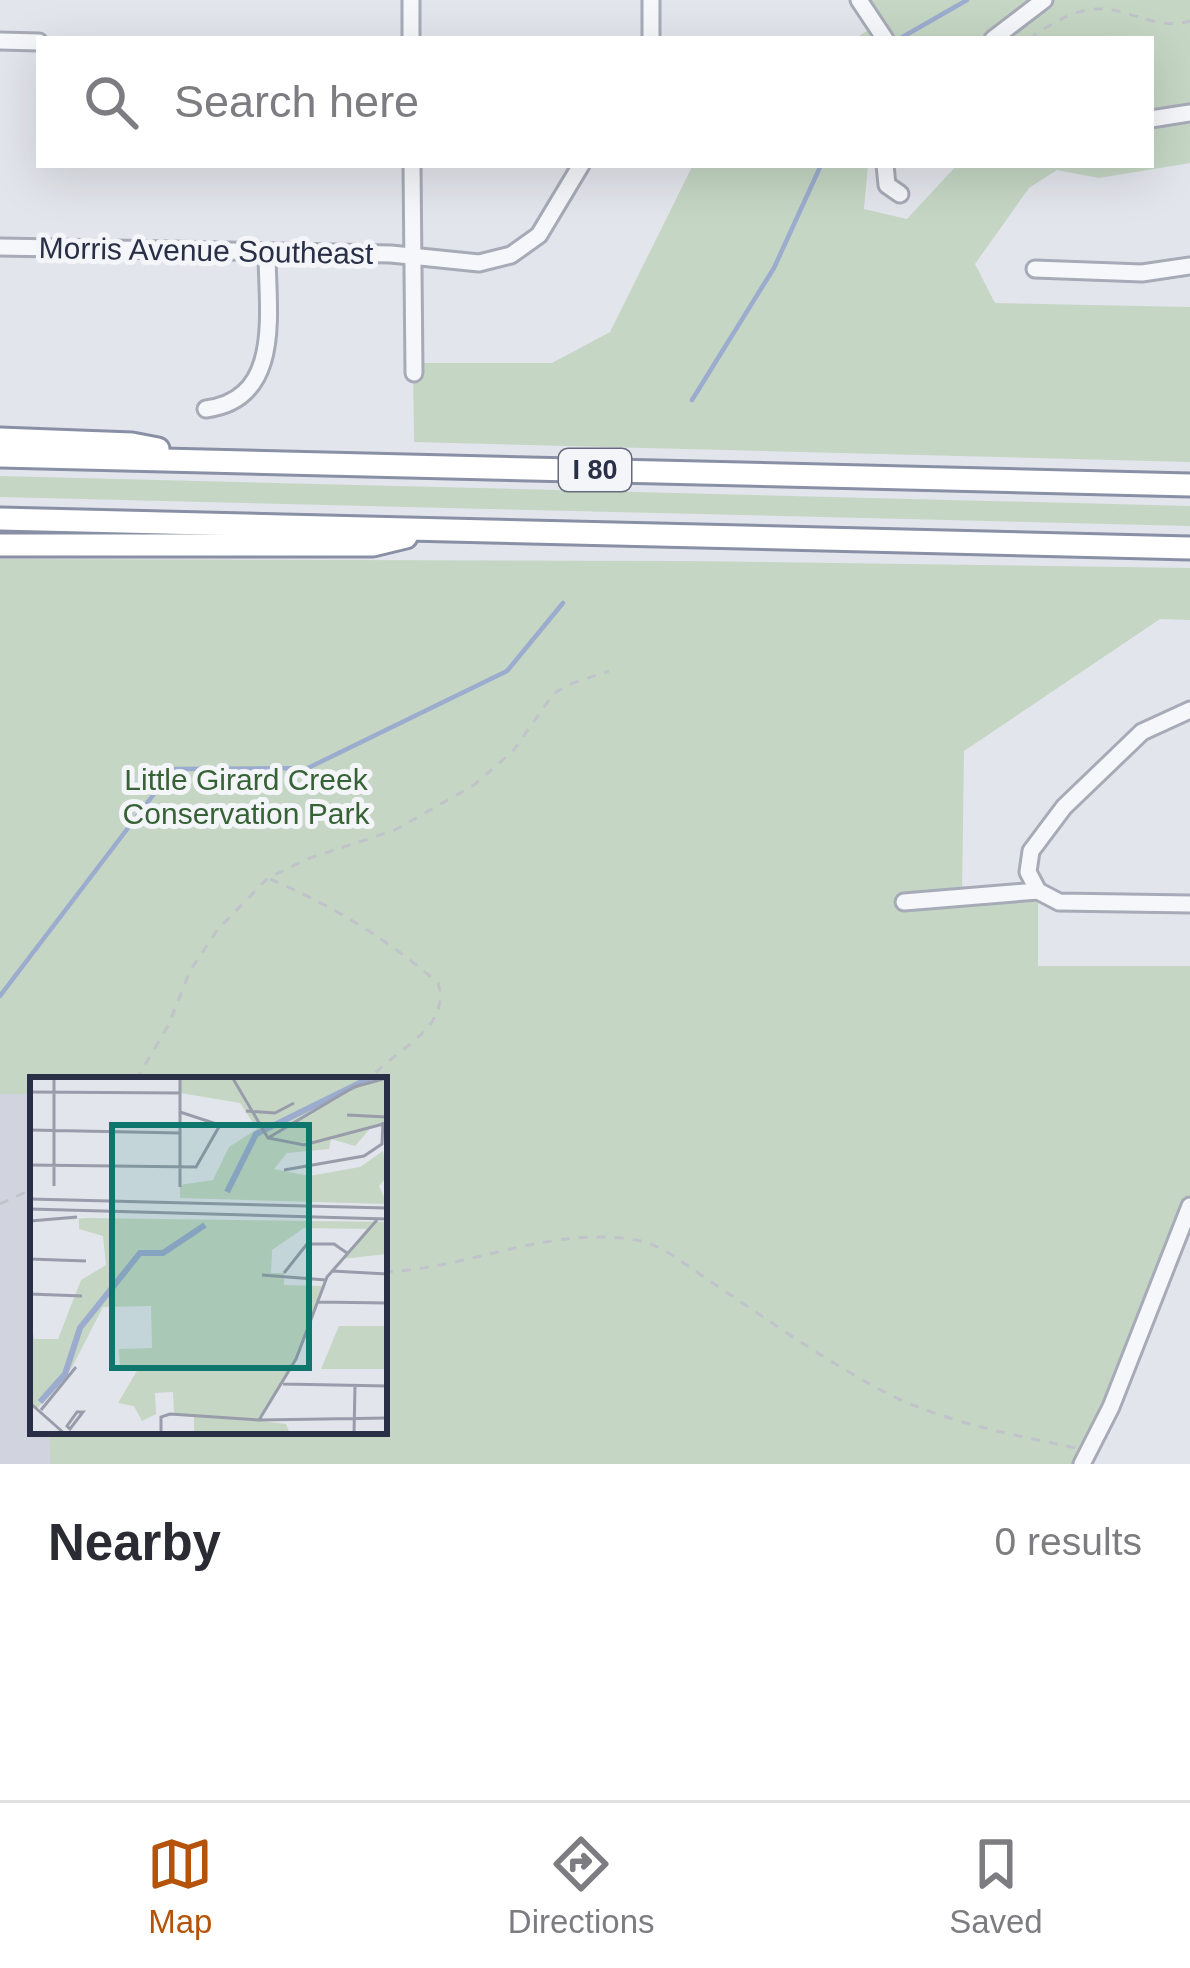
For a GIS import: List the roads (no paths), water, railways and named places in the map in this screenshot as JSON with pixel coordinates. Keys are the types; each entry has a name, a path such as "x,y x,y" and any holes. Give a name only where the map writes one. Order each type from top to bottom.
{"highway":[{"path":"0,439 132,444 212,461"},
{"name":"I 80","path":"0,456 1190,485"},
{"name":"I 80","path":"0,519 1190,548"},
{"path":"0,545 373,545 439,530"}],"street":[{"path":"411,0 411,36"},
{"path":"651,0 651,36"},
{"path":"859,0 884,36"},
{"path":"997,36 1044,0"},
{"path":"0,41 36,42"},
{"path":"1154,119 1190,113"},
{"path":"412,168 414,374"},
{"name":"Morris Avenue Southeast","path":"0,247 412,256 469,263 511,255 547,225 579,168"},
{"path":"885,168 887,185 900,194"},
{"path":"206,409 244,396 259,375 268,339 267,252"},
{"path":"1035,269 1142,273 1190,266"},
{"path":"1037,891 1028,872 1031,850 1064,807 1142,732 1190,710"},
{"path":"904,902 1037,891 1059,902 1190,904"},
{"path":"1086,1457 1143,1330 1190,1206"}],"waterway":[{"path":"904,36 967,0"},
{"path":"692,400 774,268 820,168"},
{"path":"0,996 173,769 308,768 507,671 563,603"}],"park label":[{"name":"Little Girard Creek Conservation Park","path":"246,797"}]}
